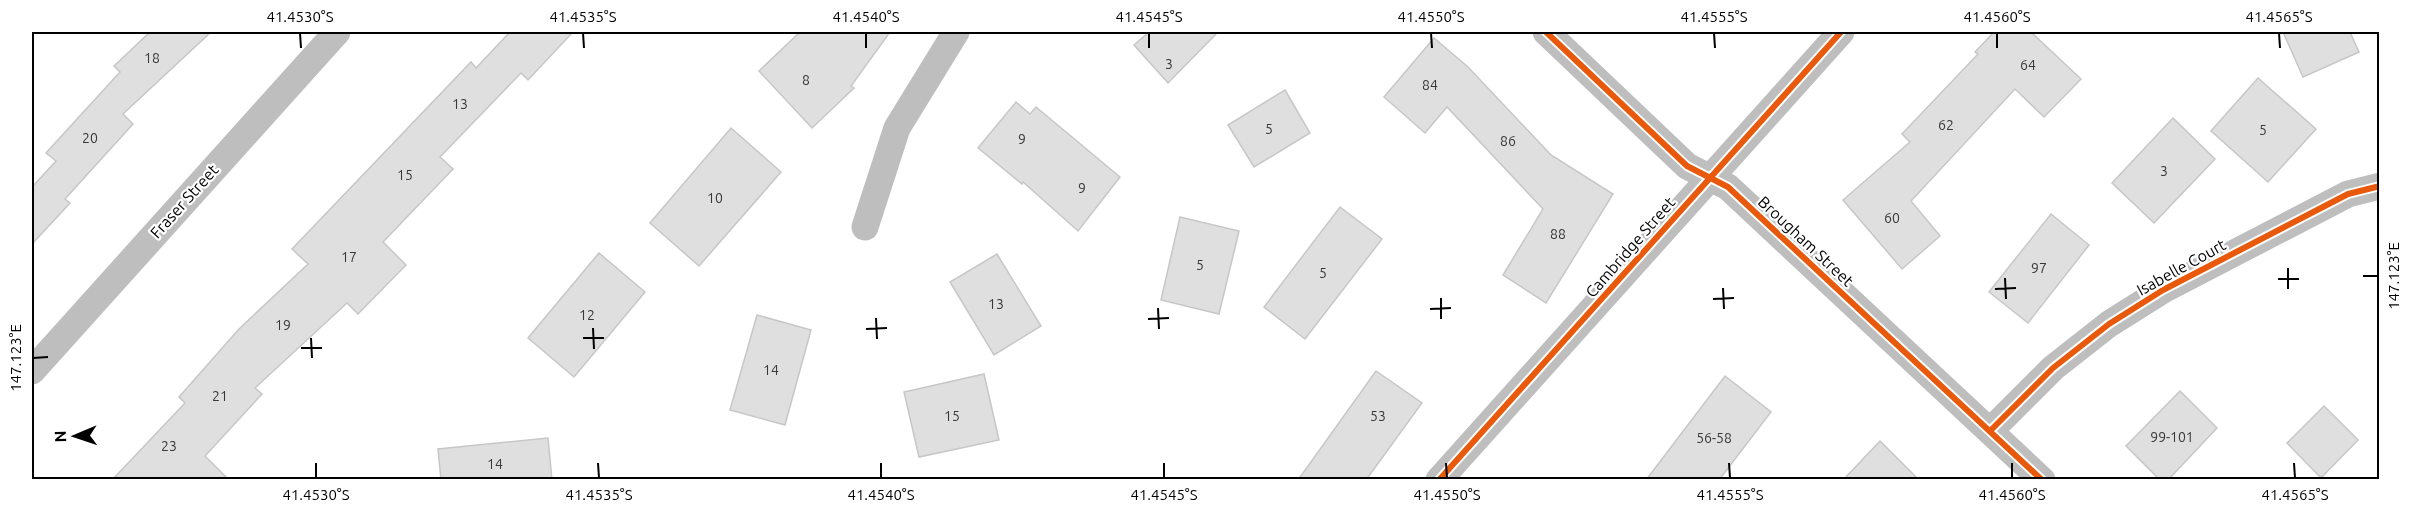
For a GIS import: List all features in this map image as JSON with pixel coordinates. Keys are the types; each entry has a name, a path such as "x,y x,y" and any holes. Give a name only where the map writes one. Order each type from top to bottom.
{"street":[{"name":"Fraser Street","path":"32,371 337,32"},
{"path":"865,226 897,128 956,32"},
{"name":"Brougham Street","path":"1546,32 1687,166 1728,188 2042,480"},
{"name":"Cambridge Street","path":"1439,480 1658,237 1708,177 1841,32"},
{"name":"Isabelle Court","path":"1990,431 2053,368 2109,324 2163,290 2348,194 2379,186"}],"building":[{"path":"150,32 211,32 123,114 133,124 65,199 70,203 32,244 32,187 56,161 46,153 120,72 114,66"},
{"path":"510,32 573,32 528,80 521,73 440,157 453,169 383,242 406,265 358,314 347,303 255,388 262,394 205,456 229,480 112,480 185,403 179,397 239,329 308,264 292,249 471,62 476,68"},
{"path":"800,32 890,32 851,86 854,88 812,128 759,71"},
{"path":"1149,32 1218,32 1168,83 1134,45"},
{"path":"1994,32 2031,32 2081,79 2044,117 2015,89 1911,201 1940,236 1902,269 1843,200 1910,142 1902,134 1978,54 1975,52"},
{"path":"2283,32 2350,32 2359,52 2303,77"},
{"path":"1434,38 1468,67 1551,155 1613,194 1546,303 1503,275 1543,209 1447,107 1425,133 1384,97"},
{"path":"2258,78 2316,129 2268,182 2211,131"},
{"path":"1285,90 1310,133 1254,167 1228,125"},
{"path":"1016,102 1030,114 1036,107 1120,177 1078,231 1023,182 1022,184 978,148"},
{"path":"2173,118 2215,159 2154,223 2112,183"},
{"path":"731,128 781,172 699,266 650,223"},
{"path":"1340,207 1382,239 1305,339 1264,307"},
{"path":"2051,214 2089,245 2028,323 1989,292"},
{"path":"1180,217 1239,231 1219,314 1161,300"},
{"path":"599,253 645,292 574,377 528,338"},
{"path":"997,254 1041,326 994,355 950,282"},
{"path":"757,315 811,330 785,425 730,410"},
{"path":"1376,371 1422,403 1366,480 1298,480"},
{"path":"984,374 999,440 919,457 904,392"},
{"path":"1725,376 1771,412 1719,480 1646,480"},
{"path":"2180,391 2217,428 2168,480 2160,480 2126,446"},
{"path":"2324,406 2358,440 2321,478 2287,443"},
{"path":"548,438 552,480 441,480 438,449"},
{"path":"1880,441 1919,480 1843,480"}],"cycle path":[{"path":"1546,32 1687,166 1728,187 2042,480"},
{"path":"1439,480 1841,32"},
{"path":"1990,431 2053,368 2109,324 2163,290 2348,194 2380,186"}]}
